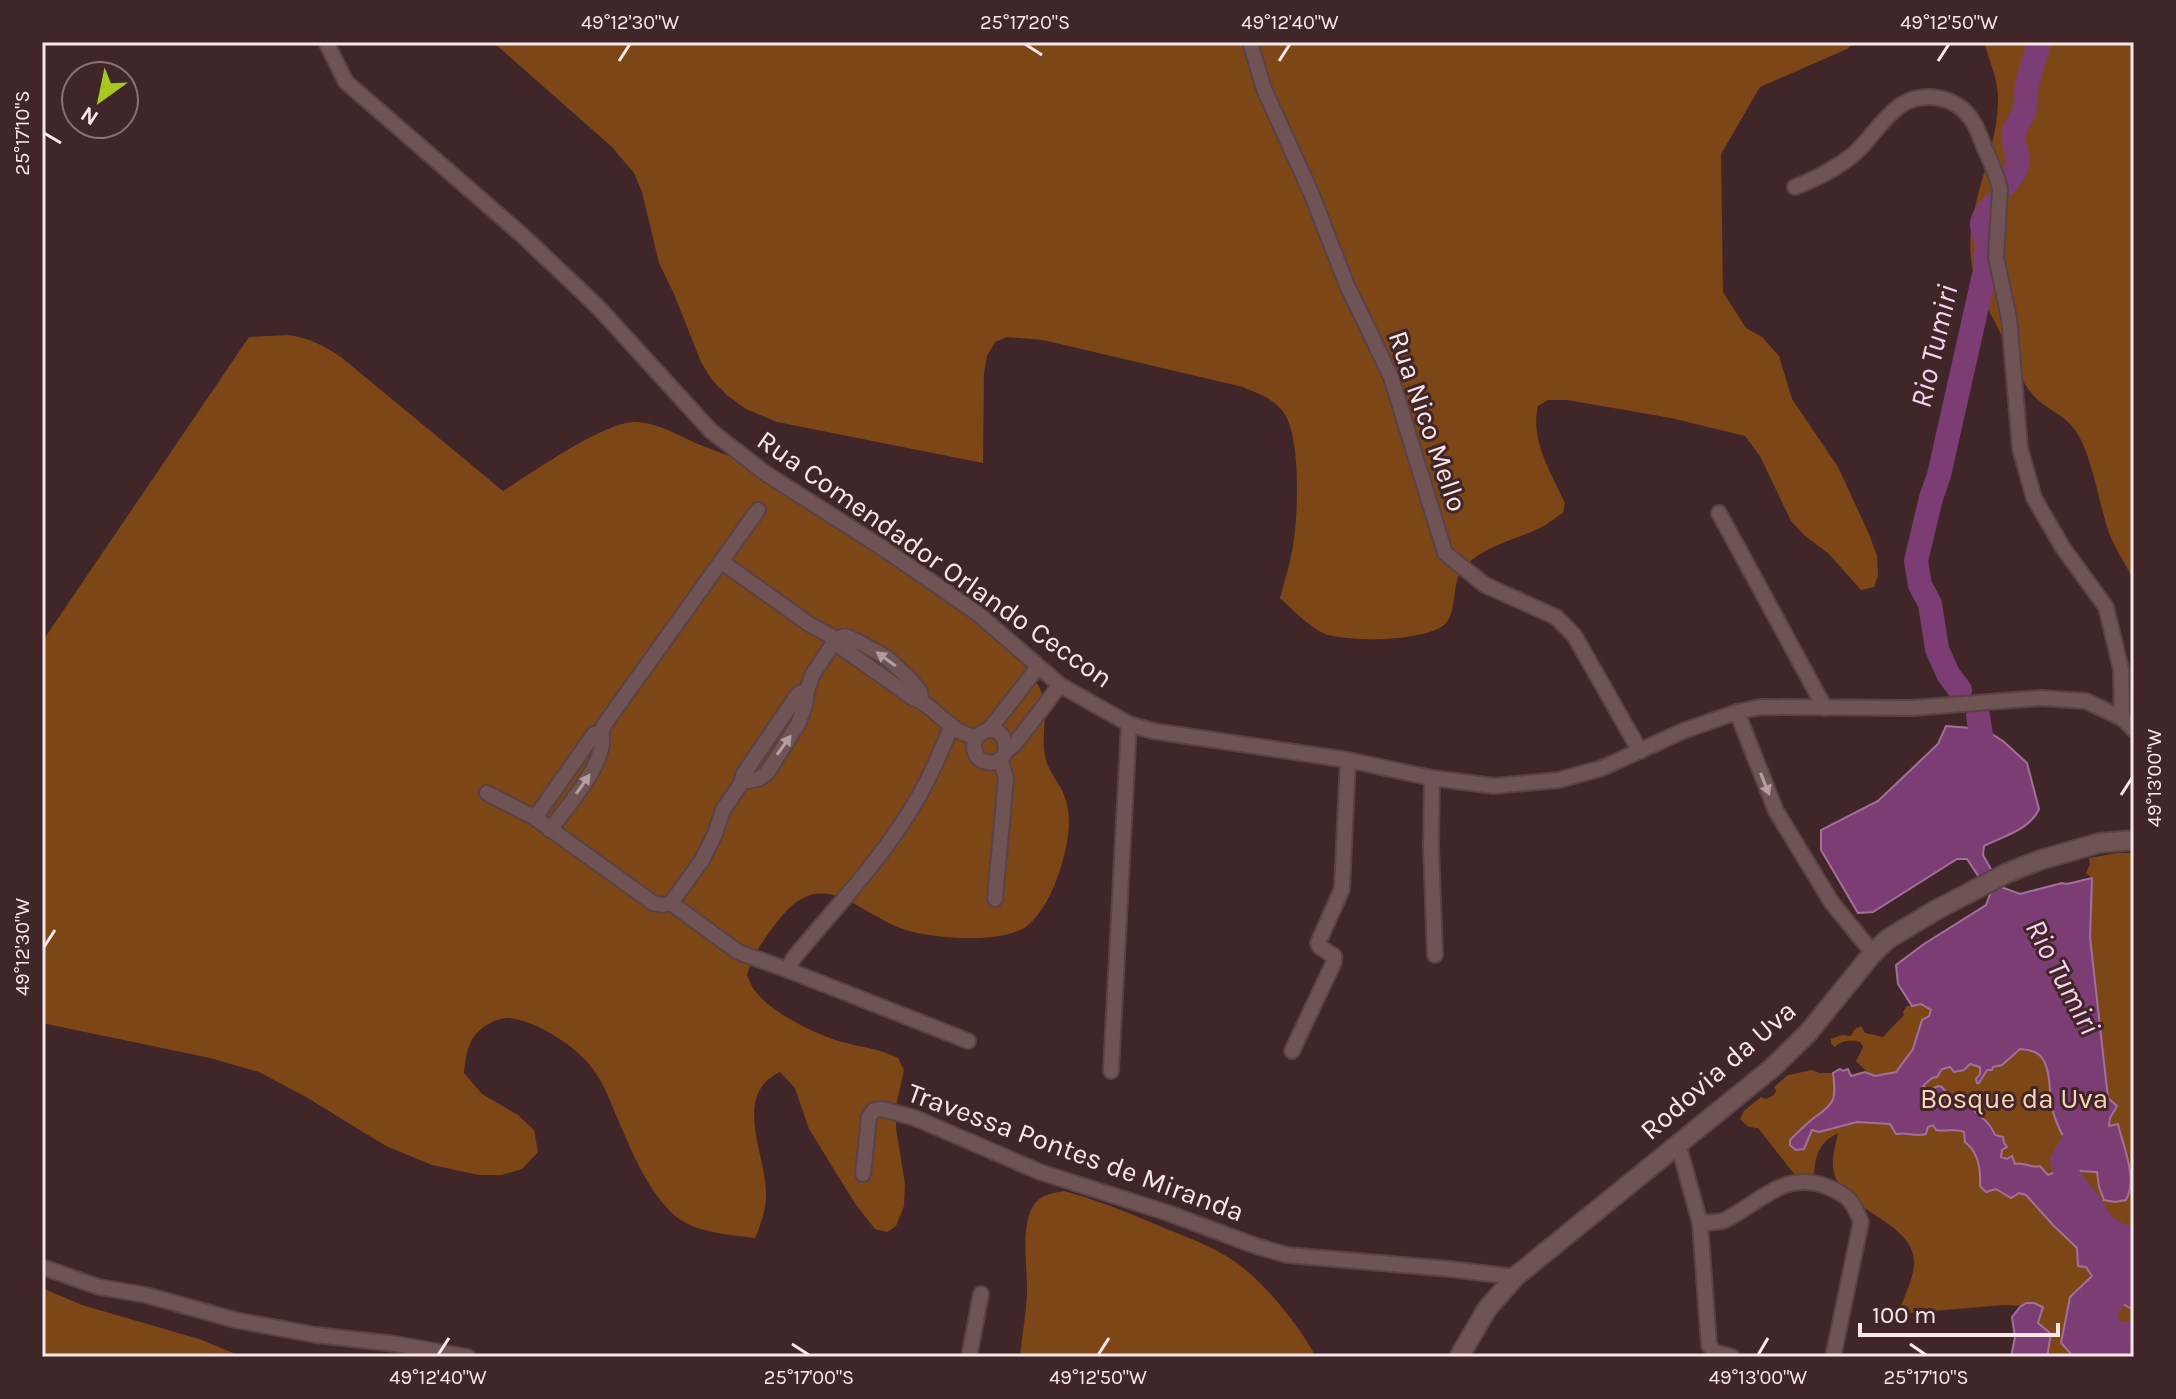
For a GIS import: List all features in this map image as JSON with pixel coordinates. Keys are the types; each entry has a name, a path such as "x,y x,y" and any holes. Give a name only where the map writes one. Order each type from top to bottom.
{"street":[{"name":"Rua Comendador Orlando Ceccon","path":"326,42 346,82 522,235 598,307 711,431 765,473 977,613 1060,685 1129,724 1153,731 1348,760 1432,778 1494,786 1559,780 1602,768 1683,731 1761,707 1912,708 2041,698 2086,701 2122,718 2134,730"},
{"name":"Rua Nico Mello","path":"1250,42 1264,89 1312,195 1346,283 1391,377 1445,553 1485,585 1556,617 1574,635 1640,751"},
{"path":"1795,187 1829,173 1856,152 1881,123 1902,105 1916,99 1939,97 1957,104 1972,120 2000,189 1996,257 2009,318 2020,448 2034,498 2063,548 2106,607 2121,669 2122,718"},
{"path":"550,830 595,766 602,746 604,725 758,510"},
{"path":"1719,513 1825,708"},
{"path":"722,562 809,624 836,639"},
{"path":"487,793 535,818 653,903 671,903 702,860 723,810 742,782 743,775 798,694 807,690 813,674 836,639 845,636 886,657 910,679 920,692 921,701 951,727 965,735 994,730 1006,741 1003,755 1006,778 995,899"},
{"path":"1038,667 973,747 981,760 991,763 1014,745 1060,685"},
{"path":"1017,696 1026,706 1040,711"},
{"path":"1737,712 1776,811 1832,903 1873,953"},
{"path":"1111,1071 1129,724"},
{"path":"788,970 793,959 905,820 931,773 951,727"},
{"path":"535,818 594,734 601,733"},
{"path":"1292,1051 1334,962 1334,956 1318,943 1342,889 1348,760"},
{"path":"1432,778 1435,955"},
{"name":"Rodovia da Uva","path":"1459,1357 1487,1309 1515,1277 1772,1068 1802,1039 1888,939 2007,873 2099,843 2134,840"},
{"path":"671,903 738,952 968,1041"},
{"name":"Travessa Pontes de Miranda","path":"863,1174 869,1117 874,1110 883,1109 915,1118 1040,1172 1287,1255 1515,1277"},
{"path":"1678,1143 1700,1223 1709,1345 1714,1352 1732,1357"},
{"path":"1700,1223 1722,1221 1765,1193 1787,1184 1817,1183 1842,1193 1854,1204 1861,1222 1833,1357"},
{"path":"42,1267 99,1287 146,1295 235,1320 468,1357"},
{"path":"969,1357 981,1294"}],"green space":[{"path":"493,42 1854,42 1847,49 1760,87 1721,154 1723,292 1746,328 1762,337 1779,356 1792,399 1838,467 1877,556 1878,575 1874,587 1861,590 1829,554 1791,521 1760,456 1745,436 1671,418 1567,400 1548,400 1538,406 1536,419 1543,456 1565,503 1563,513 1542,527 1483,552 1466,565 1458,578 1450,616 1438,629 1388,639 1350,638 1323,633 1280,598 1291,557 1296,519 1297,470 1293,437 1280,408 1243,387 1043,340 1007,337 995,342 987,356 983,463 777,422 746,409 728,396 712,380 701,362 659,263 642,192 634,173 612,147"},
{"path":"1984,42 2134,42 2134,582 2109,533 2081,440 2071,424 2027,388 1974,275 1971,230 1993,140 1998,95"},
{"path":"288,335 316,343 341,357 503,491 586,440 633,422 660,427 777,474 929,570 1018,658 1034,678 1045,707 1046,761 1064,795 1069,824 1057,880 1032,921 1016,932 986,938 933,936 889,923 842,898 827,894 812,895 797,902 781,917 761,944 747,975 764,1001 799,1024 839,1041 898,1058 904,1070 896,1106 896,1128 905,1184 904,1206 896,1226 887,1232 875,1229 856,1205 809,1129 795,1088 780,1072 765,1082 757,1095 754,1111 766,1195 763,1217 755,1238 698,1228 670,1211 645,1178 604,1087 588,1063 557,1037 520,1020 501,1019 481,1029 470,1044 464,1073 482,1094 518,1115 534,1130 538,1152 522,1169 502,1175 479,1175 432,1165 386,1146 259,1072 210,1058 42,1023 42,642 249,337"},
{"name":"Bosque da Uva","path":"2134,853 2134,1357 2047,1357 2051,1334 2038,1323 2041,1315 2027,1306 2004,1305 1898,1314 1913,1272 1912,1251 1894,1228 1842,1189 1833,1165 1838,1133 1820,1149 1814,1174 1795,1175 1758,1128 1748,1126 1740,1119 1744,1111 1761,1097 1766,1099 1774,1095 1774,1087 1788,1075 1812,1070 1833,1073 1835,1089 1830,1105 1813,1119 1808,1138 1812,1130 1841,1120 1890,1124 1938,1086 1930,1090 1923,1086 1932,1077 1937,1077 1942,1069 1950,1067 1955,1072 1964,1070 1970,1064 1980,1067 1980,1080 1987,1069 2020,1049 2037,1054 2044,1060 2100,1039 2090,937 2092,878 2086,873 2089,858"},
{"path":"1921,1004 1931,1010 1929,1016 1922,1020 1913,1049 1895,1072 1872,1075 1866,1071 1856,1061 1863,1047 1860,1042 1847,1041 1835,1047 1831,1044 1831,1039 1851,1036 1861,1026 1865,1033 1883,1037 1904,1015 1907,1006"},
{"path":"1064,1191 1130,1214 1201,1243 1231,1259 1255,1278 1279,1304 1316,1357 1020,1357 1027,1294 1028,1221 1039,1199"},
{"path":"42,1288 82,1305 199,1339 243,1357 42,1357"}],"water":[{"path":"1946,726 1990,733 2027,763 2039,809 2023,827 1984,846 1983,855 2001,887 2020,894 2092,878 2090,937 2108,1098 2117,1106 2109,1126 2118,1124 2128,1162 2131,1182 2126,1200 2104,1200 2097,1172 2073,1173 2067,1167 2073,1153 2056,1120 2047,1069 2038,1054 2020,1049 2002,1065 1987,1070 1979,1083 1976,1079 1980,1067 1970,1064 1964,1070 1954,1072 1950,1067 1942,1069 1937,1077 1923,1086 1930,1090 1942,1087 1953,1099 1968,1102 1995,1135 2003,1137 2007,1147 2002,1150 2001,1157 2007,1159 2012,1156 2015,1164 2040,1166 2048,1175 2056,1169 2060,1173 2063,1171 2103,1234 2127,1233 2134,1236 2134,1305 2130,1308 2121,1303 2112,1316 2116,1326 2124,1329 2132,1340 2134,1357 2074,1357 2061,1343 2070,1297 2092,1276 2086,1267 2078,1266 2077,1248 2026,1195 2019,1193 2011,1198 1996,1189 1986,1192 1980,1186 1978,1161 1965,1142 1964,1132 1936,1130 1933,1125 1928,1127 1926,1134 1896,1134 1890,1124 1857,1122 1819,1132 1812,1130 1804,1149 1796,1150 1790,1145 1790,1140 1805,1125 1831,1104 1833,1073 1840,1069 1848,1069 1851,1076 1865,1072 1875,1076 1896,1072 1913,1049 1922,1020 1929,1016 1931,1010 1921,1004 1912,1006 1898,984 1896,965 1986,905 1990,894 1967,859 1957,859 1873,912 1858,913 1821,850 1821,830 1878,801 1938,744"},
{"path":"2026,1303 2043,1307 2038,1323 2051,1334 2047,1357 2011,1357 2015,1337 2012,1317"}],"waterway":[{"name":"Rio Tumiri","path":"2006,184 2018,164 2013,133 2024,112 2027,84 2039,42"},
{"name":"Rio Tumiri","path":"1960,690 1948,674 1937,649 1930,604 1920,585 1916,561 1939,475 1986,266 1988,244 1982,222 1995,203"},
{"name":"Rio Tumiri","path":"1978,716 1985,760"},
{"name":"Rio Tumiri","path":"2081,1119 2077,1134 2062,1161 2066,1173 2104,1225 2121,1235 2134,1238"},
{"name":"Rio Tumiri","path":"2134,1285 2118,1292 2104,1314 2114,1331 2134,1333"}]}
